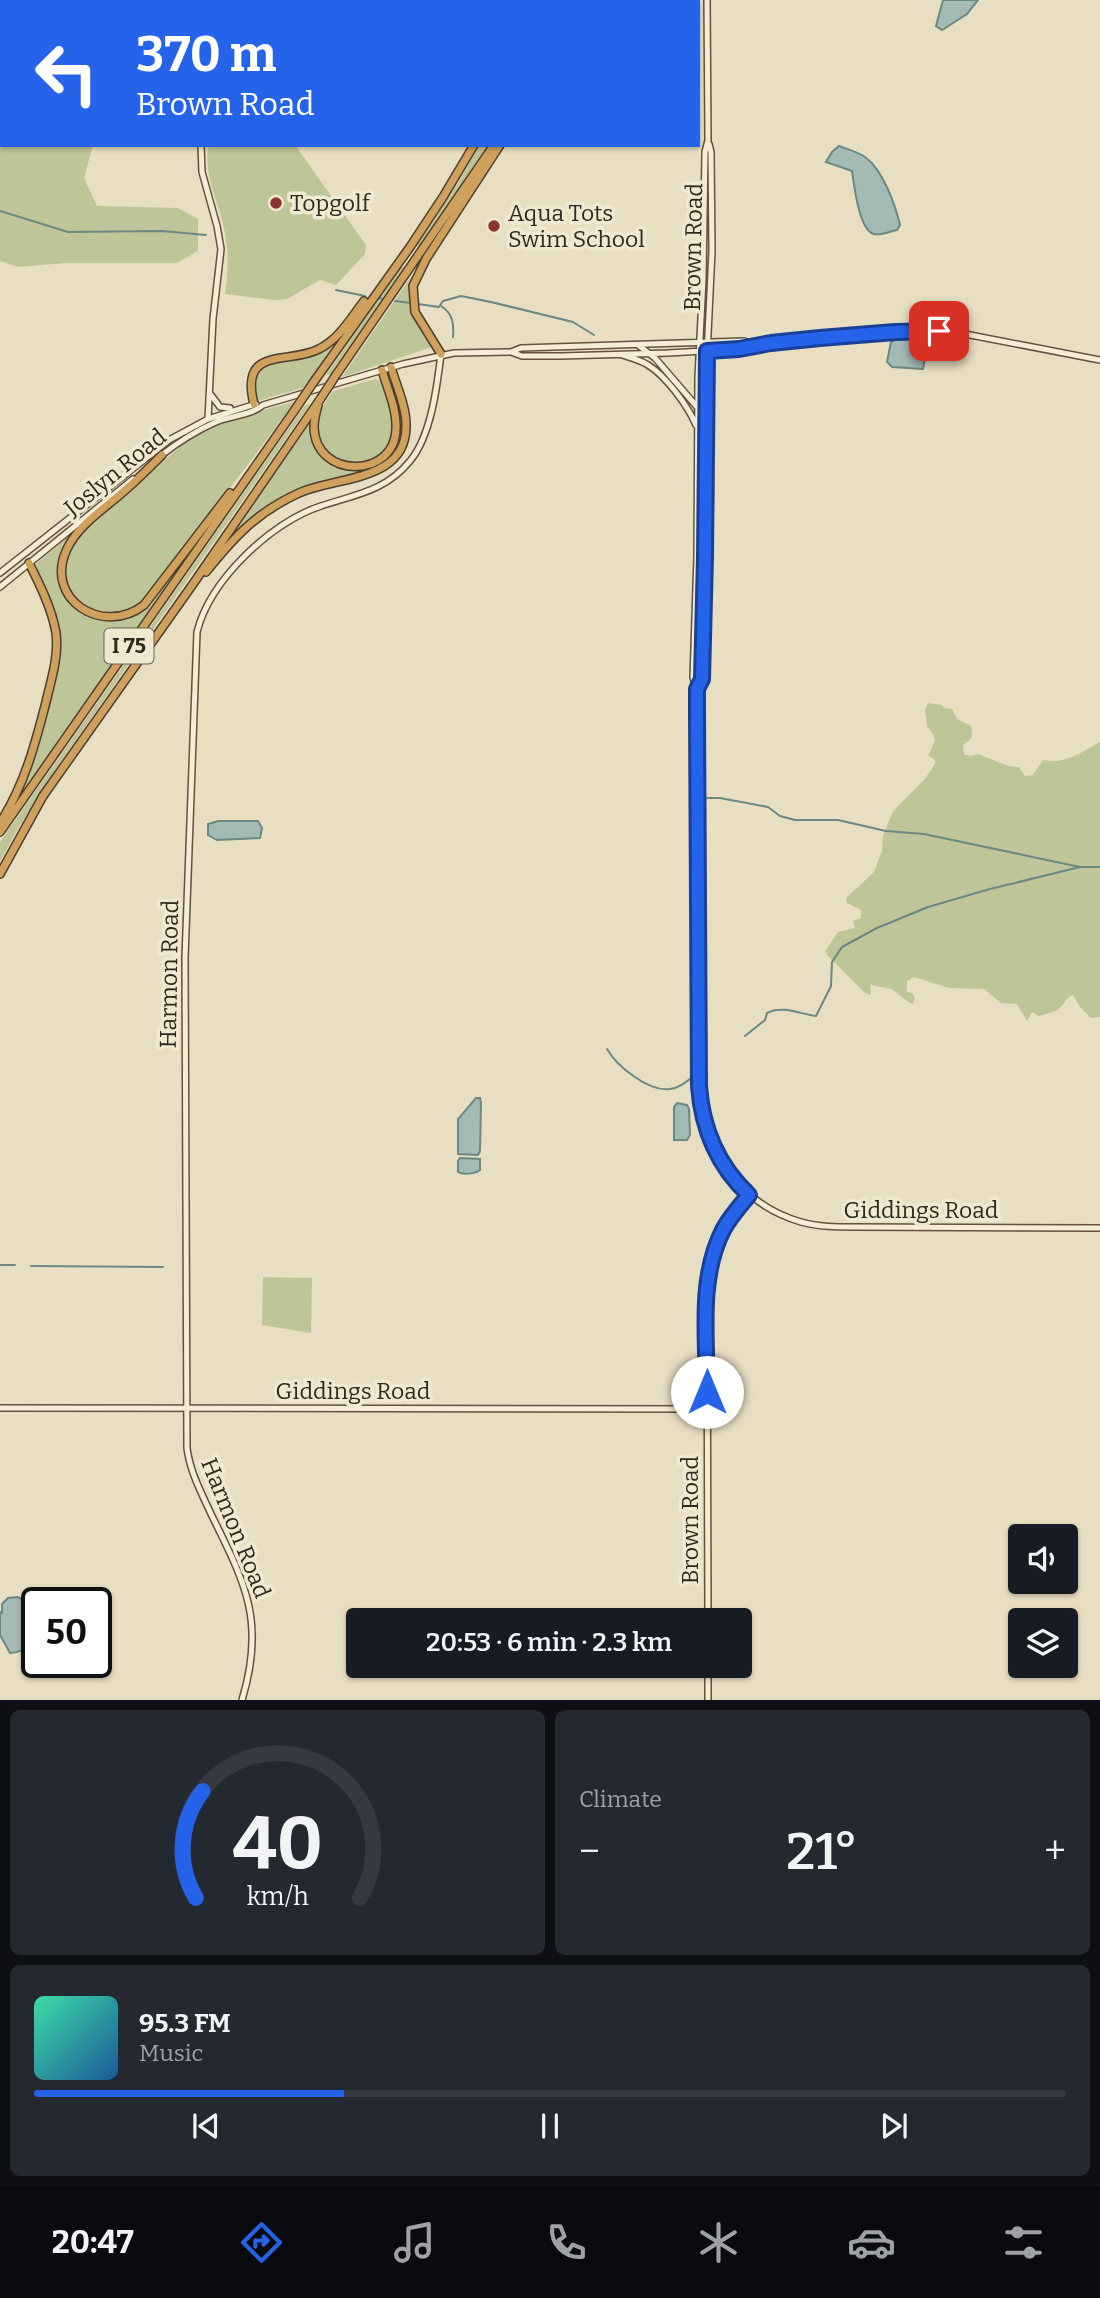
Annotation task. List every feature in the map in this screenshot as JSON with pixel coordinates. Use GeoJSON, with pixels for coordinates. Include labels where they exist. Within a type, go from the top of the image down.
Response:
{"type":"FeatureCollection","features":[{"type":"Feature","properties":{"kind":"highway","name":"I 75"},"geometry":{"type":"LineString","coordinates":[[0,832],[257,460],[410,247],[473,147]]}},
{"type":"Feature","properties":{"kind":"highway","name":"I 75"},"geometry":{"type":"LineString","coordinates":[[0,874],[43,796],[407,274],[423,257],[493,147]]}},
{"type":"Feature","properties":{"kind":"highway"},"geometry":{"type":"LineString","coordinates":[[441,354],[415,312],[412,293],[423,257],[499,147]]}},
{"type":"Feature","properties":{"kind":"highway"},"geometry":{"type":"LineString","coordinates":[[250,405],[251,383],[260,365],[272,358],[309,353],[322,348],[380,286]]}},
{"type":"Feature","properties":{"kind":"highway"},"geometry":{"type":"LineString","coordinates":[[193,584],[246,526],[265,511],[302,492],[366,474],[391,463],[403,444],[406,424],[391,367]]}},
{"type":"Feature","properties":{"kind":"highway"},"geometry":{"type":"LineString","coordinates":[[319,400],[315,433],[320,449],[339,464],[352,467],[376,462],[395,439],[396,428],[382,370]]}},
{"type":"Feature","properties":{"kind":"highway"},"geometry":{"type":"LineString","coordinates":[[162,455],[84,526],[67,549],[62,569],[65,587],[75,603],[88,613],[104,618],[121,617],[144,605],[257,460]]}},
{"type":"Feature","properties":{"kind":"highway"},"geometry":{"type":"LineString","coordinates":[[0,823],[17,795],[31,758],[57,654],[52,619],[40,584],[29,563]]}},
{"type":"Feature","properties":{"kind":"main road","name":"Brown Road"},"geometry":{"type":"LineString","coordinates":[[697,689],[702,679],[707,351],[712,234],[707,0]]}},
{"type":"Feature","properties":{"kind":"main road","name":"Brown Road"},"geometry":{"type":"LineString","coordinates":[[708,141],[705,152],[699,342],[698,525],[693,678],[697,689],[700,1100],[706,1129],[716,1153],[749,1195],[723,1230],[709,1269],[706,1296],[708,1608]]}},
{"type":"Feature","properties":{"kind":"main road"},"geometry":{"type":"LineString","coordinates":[[201,147],[202,172],[220,244],[207,422]]}},
{"type":"Feature","properties":{"kind":"main road"},"geometry":{"type":"LineString","coordinates":[[704,185],[709,206],[709,229],[712,234]]}},
{"type":"Feature","properties":{"kind":"main road"},"geometry":{"type":"LineString","coordinates":[[704,234],[712,234]]}},
{"type":"Feature","properties":{"kind":"main road"},"geometry":{"type":"LineString","coordinates":[[704,234],[709,242],[710,300]]}},
{"type":"Feature","properties":{"kind":"main road","name":"Joslyn Road"},"geometry":{"type":"LineString","coordinates":[[511,352],[522,356],[707,351],[820,338],[930,330],[965,334],[1100,360]]}},
{"type":"Feature","properties":{"kind":"main road","name":"Joslyn Road"},"geometry":{"type":"LineString","coordinates":[[0,573],[169,440],[250,405],[263,404],[441,354],[708,341],[744,341],[758,345]]}},
{"type":"Feature","properties":{"kind":"main road"},"geometry":{"type":"LineString","coordinates":[[635,344],[650,353],[698,408],[706,424]]}},
{"type":"Feature","properties":{"kind":"main road","name":"Harmon Road"},"geometry":{"type":"LineString","coordinates":[[242,1699],[251,1661],[252,1616],[239,1569],[191,1470],[187,1448],[185,958],[197,632],[211,597],[265,536],[302,513],[379,488],[402,471],[419,449],[424,435],[441,354]]}},
{"type":"Feature","properties":{"kind":"main road"},"geometry":{"type":"LineString","coordinates":[[619,354],[642,362],[658,374],[686,407],[698,434]]}},
{"type":"Feature","properties":{"kind":"main road"},"geometry":{"type":"LineString","coordinates":[[210,393],[214,402],[225,409],[250,405]]}},
{"type":"Feature","properties":{"kind":"main road","name":"Joslyn Road"},"geometry":{"type":"LineString","coordinates":[[0,587],[162,455],[207,422],[258,408],[263,404]]}},
{"type":"Feature","properties":{"kind":"main road"},"geometry":{"type":"LineString","coordinates":[[698,525],[702,529],[702,566],[705,579]]}},
{"type":"Feature","properties":{"kind":"main road"},"geometry":{"type":"LineString","coordinates":[[29,550],[29,563]]}},
{"type":"Feature","properties":{"kind":"main road"},"geometry":{"type":"LineString","coordinates":[[694,662],[702,664]]}},
{"type":"Feature","properties":{"kind":"main road","name":"Giddings Road"},"geometry":{"type":"LineString","coordinates":[[749,1195],[788,1217],[828,1227],[1100,1228]]}},
{"type":"Feature","properties":{"kind":"main road","name":"Giddings Road"},"geometry":{"type":"LineString","coordinates":[[0,1408],[707,1409]]}},
{"type":"Feature","properties":{"kind":"main road"},"geometry":{"type":"LineString","coordinates":[[708,1678],[708,1699]]}},
{"type":"Feature","properties":{"kind":"green space"},"geometry":{"type":"Polygon","coordinates":[[[0,147],[92,147],[84,178],[97,206],[178,208],[198,219],[198,251],[177,263],[66,263],[18,267],[0,261],[0,147]]]}},
{"type":"Feature","properties":{"kind":"green space","name":"Topgolf"},"geometry":{"type":"Polygon","coordinates":[[[209,147],[296,147],[366,245],[365,254],[336,285],[320,280],[287,299],[225,294],[227,248],[207,156],[209,147]]]}},
{"type":"Feature","properties":{"kind":"green space"},"geometry":{"type":"Polygon","coordinates":[[[479,147],[488,147],[419,248],[416,246],[479,147]]]}},
{"type":"Feature","properties":{"kind":"green space"},"geometry":{"type":"Polygon","coordinates":[[[401,266],[404,268],[331,374],[326,375],[401,266]]]}},
{"type":"Feature","properties":{"kind":"green space"},"geometry":{"type":"Polygon","coordinates":[[[413,274],[415,276],[411,300],[432,347],[342,377],[413,274]]]}},
{"type":"Feature","properties":{"kind":"green space"},"geometry":{"type":"Polygon","coordinates":[[[337,339],[306,387],[257,401],[255,378],[265,366],[306,354],[337,339]]]}},
{"type":"Feature","properties":{"kind":"green space"},"geometry":{"type":"Polygon","coordinates":[[[375,379],[383,382],[392,409],[394,425],[390,443],[380,456],[366,462],[350,462],[336,458],[324,448],[318,434],[322,408],[333,391],[375,379]]]}},
{"type":"Feature","properties":{"kind":"green space"},"geometry":{"type":"Polygon","coordinates":[[[391,389],[402,420],[401,439],[393,453],[381,464],[364,472],[308,487],[282,498],[232,535],[312,420],[324,456],[365,468],[394,446],[391,389]]]}},
{"type":"Feature","properties":{"kind":"green space"},"geometry":{"type":"Polygon","coordinates":[[[296,401],[142,604],[122,613],[106,614],[92,610],[77,600],[68,585],[65,567],[72,547],[84,530],[188,440],[230,420],[296,401]]]}},
{"type":"Feature","properties":{"kind":"green space"},"geometry":{"type":"Polygon","coordinates":[[[310,404],[53,773],[0,862],[0,842],[305,405],[310,404]]]}},
{"type":"Feature","properties":{"kind":"green space"},"geometry":{"type":"Polygon","coordinates":[[[75,531],[69,541],[63,585],[90,616],[103,620],[124,619],[143,610],[178,569],[22,793],[56,674],[60,650],[59,635],[36,564],[75,531]]]}},
{"type":"Feature","properties":{"kind":"green space"},"geometry":{"type":"Polygon","coordinates":[[[928,703],[952,709],[957,719],[971,726],[972,736],[963,745],[964,754],[978,754],[1008,766],[1019,767],[1025,776],[1033,775],[1043,760],[1066,759],[1100,742],[1100,1017],[1091,1018],[1073,995],[1053,1012],[1039,1016],[1032,1012],[1027,1021],[1017,1004],[1001,1003],[984,989],[949,988],[914,977],[907,981],[907,992],[912,993],[915,998],[913,1004],[893,990],[870,984],[870,995],[827,955],[826,950],[838,932],[855,928],[853,921],[861,918],[861,910],[847,903],[846,898],[874,872],[882,851],[883,836],[893,811],[925,779],[936,762],[928,756],[935,741],[927,726],[925,709],[928,703]]]}},
{"type":"Feature","properties":{"kind":"green space"},"geometry":{"type":"Polygon","coordinates":[[[263,1277],[312,1278],[311,1333],[262,1325],[263,1277]]]}},
{"type":"Feature","properties":{"kind":"water"},"geometry":{"type":"Polygon","coordinates":[[[943,0],[978,0],[967,14],[942,30],[936,26],[943,0]]]}},
{"type":"Feature","properties":{"kind":"water"},"geometry":{"type":"Polygon","coordinates":[[[839,146],[862,155],[877,170],[895,207],[900,225],[897,230],[882,234],[869,231],[858,206],[852,171],[826,162],[839,146]]]}},
{"type":"Feature","properties":{"kind":"water"},"geometry":{"type":"Polygon","coordinates":[[[902,336],[914,337],[920,344],[924,356],[923,369],[892,367],[887,362],[891,342],[902,336]]]}},
{"type":"Feature","properties":{"kind":"water"},"geometry":{"type":"Polygon","coordinates":[[[218,821],[258,821],[262,828],[260,838],[217,840],[208,835],[208,824],[218,821]]]}},
{"type":"Feature","properties":{"kind":"water"},"geometry":{"type":"Polygon","coordinates":[[[476,1098],[480,1098],[481,1103],[480,1151],[478,1155],[458,1154],[458,1119],[476,1098]]]}},
{"type":"Feature","properties":{"kind":"water"},"geometry":{"type":"Polygon","coordinates":[[[677,1103],[687,1105],[689,1109],[690,1135],[687,1140],[674,1140],[674,1107],[677,1103]]]}},
{"type":"Feature","properties":{"kind":"water"},"geometry":{"type":"Polygon","coordinates":[[[460,1158],[480,1159],[480,1170],[469,1174],[458,1172],[460,1158]]]}},
{"type":"Feature","properties":{"kind":"water"},"geometry":{"type":"Polygon","coordinates":[[[8,1598],[21,1599],[21,1650],[10,1653],[0,1635],[0,1612],[2,1613],[2,1604],[8,1598]]]}},
{"type":"Feature","properties":{"kind":"waterway"},"geometry":{"type":"LineString","coordinates":[[0,211],[68,232],[162,231],[206,235]]}},
{"type":"Feature","properties":{"kind":"waterway"},"geometry":{"type":"LineString","coordinates":[[336,290],[365,296]]}},
{"type":"Feature","properties":{"kind":"waterway"},"geometry":{"type":"LineString","coordinates":[[418,304],[439,307],[443,301],[461,296],[573,322],[594,335]]}},
{"type":"Feature","properties":{"kind":"waterway"},"geometry":{"type":"LineString","coordinates":[[379,298],[383,299]]}},
{"type":"Feature","properties":{"kind":"waterway"},"geometry":{"type":"LineString","coordinates":[[395,301],[411,303]]}},
{"type":"Feature","properties":{"kind":"waterway"},"geometry":{"type":"LineString","coordinates":[[441,306],[452,319],[453,337]]}},
{"type":"Feature","properties":{"kind":"waterway"},"geometry":{"type":"LineString","coordinates":[[703,798],[720,798],[768,807],[780,816],[795,820],[838,820],[886,831],[924,834],[1080,867],[1100,867]]}},
{"type":"Feature","properties":{"kind":"waterway"},"geometry":{"type":"LineString","coordinates":[[745,1036],[765,1020],[767,1013],[773,1011],[785,1010],[816,1016],[831,986],[832,962],[842,947],[877,928],[928,907],[1080,867]]}},
{"type":"Feature","properties":{"kind":"waterway"},"geometry":{"type":"LineString","coordinates":[[607,1049],[634,1077],[661,1089],[673,1088],[694,1076]]}},
{"type":"Feature","properties":{"kind":"waterway"},"geometry":{"type":"LineString","coordinates":[[0,1265],[15,1265]]}},
{"type":"Feature","properties":{"kind":"waterway"},"geometry":{"type":"LineString","coordinates":[[31,1266],[163,1267]]}},
{"type":"Feature","properties":{"kind":"place","name":"Topgolf"},"geometry":{"type":"Point","coordinates":[276,203]}},
{"type":"Feature","properties":{"kind":"place","name":"Aqua Tots Swim School"},"geometry":{"type":"Point","coordinates":[494,226]}},
{"type":"Feature","properties":{"kind":"route"},"geometry":{"type":"LineString","coordinates":[[707,1392],[706,1296],[709,1269],[723,1230],[749,1195],[728,1172],[713,1148],[703,1118],[699,1086],[697,689],[702,679],[705,579],[707,351],[820,338],[939,331]]}}]}
